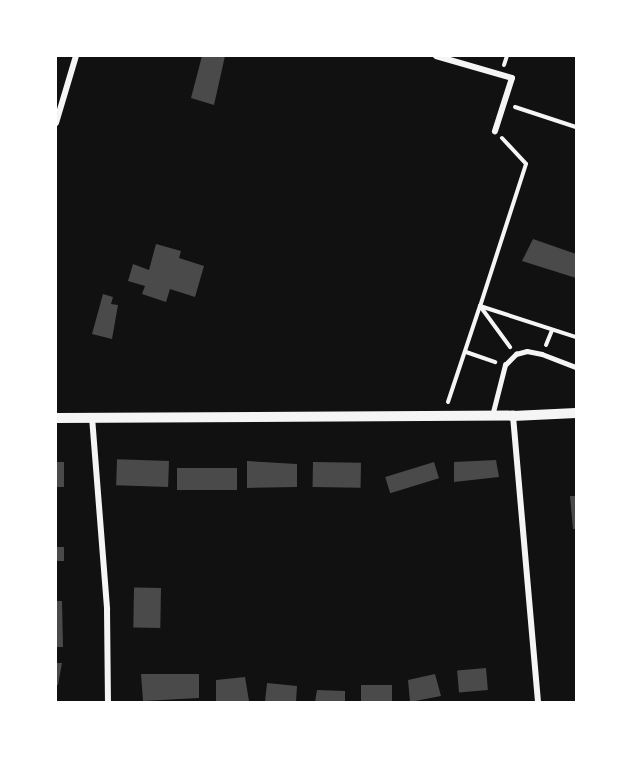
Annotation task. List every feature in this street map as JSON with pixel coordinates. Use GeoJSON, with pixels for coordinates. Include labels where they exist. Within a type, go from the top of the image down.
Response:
{"type":"FeatureCollection","features":[{"type":"Feature","properties":{"kind":"street"},"geometry":{"type":"LineString","coordinates":[[56,123],[76,56]]}},
{"type":"Feature","properties":{"kind":"street"},"geometry":{"type":"LineString","coordinates":[[436,56],[512,78],[495,131]]}},
{"type":"Feature","properties":{"kind":"street"},"geometry":{"type":"LineString","coordinates":[[56,418],[443,414],[513,416],[576,413]]}},
{"type":"Feature","properties":{"kind":"street"},"geometry":{"type":"LineString","coordinates":[[513,416],[538,702]]}},
{"type":"Feature","properties":{"kind":"street"},"geometry":{"type":"LineString","coordinates":[[92,417],[106,609],[108,702]]}},
{"type":"Feature","properties":{"kind":"lane"},"geometry":{"type":"LineString","coordinates":[[492,416],[504,365],[516,354],[527,351],[542,354],[576,367]]}},
{"type":"Feature","properties":{"kind":"path"},"geometry":{"type":"LineString","coordinates":[[504,103],[576,127]]}},
{"type":"Feature","properties":{"kind":"path"},"geometry":{"type":"LineString","coordinates":[[443,414],[466,352],[526,164],[495,131]]}},
{"type":"Feature","properties":{"kind":"path"},"geometry":{"type":"LineString","coordinates":[[480,306],[576,338]]}},
{"type":"Feature","properties":{"kind":"path"},"geometry":{"type":"LineString","coordinates":[[480,306],[516,354]]}},
{"type":"Feature","properties":{"kind":"path"},"geometry":{"type":"LineString","coordinates":[[466,352],[504,365]]}},
{"type":"Feature","properties":{"kind":"building"},"geometry":{"type":"Polygon","coordinates":[[[202,56],[225,56],[214,105],[191,98],[202,56]]]}},
{"type":"Feature","properties":{"kind":"building"},"geometry":{"type":"Polygon","coordinates":[[[533,239],[576,254],[576,278],[522,261],[533,239]]]}},
{"type":"Feature","properties":{"kind":"building"},"geometry":{"type":"Polygon","coordinates":[[[156,244],[181,251],[179,258],[204,266],[195,297],[170,289],[166,302],[142,294],[145,286],[128,281],[133,264],[149,270],[156,244]]]}},
{"type":"Feature","properties":{"kind":"building"},"geometry":{"type":"Polygon","coordinates":[[[103,294],[113,297],[111,304],[118,305],[112,339],[92,334],[103,294]]]}},
{"type":"Feature","properties":{"kind":"building"},"geometry":{"type":"Polygon","coordinates":[[[117,459],[169,461],[168,487],[116,485],[117,459]]]}},
{"type":"Feature","properties":{"kind":"building"},"geometry":{"type":"Polygon","coordinates":[[[496,460],[499,477],[454,482],[454,462],[496,460]]]}},
{"type":"Feature","properties":{"kind":"building"},"geometry":{"type":"Polygon","coordinates":[[[247,461],[297,464],[297,487],[247,488],[247,461]]]}},
{"type":"Feature","properties":{"kind":"building"},"geometry":{"type":"Polygon","coordinates":[[[56,462],[64,462],[64,487],[56,487],[56,462]]]}},
{"type":"Feature","properties":{"kind":"building"},"geometry":{"type":"Polygon","coordinates":[[[313,462],[361,463],[361,488],[313,487],[313,462]]]}},
{"type":"Feature","properties":{"kind":"building"},"geometry":{"type":"Polygon","coordinates":[[[434,462],[439,478],[390,493],[385,477],[434,462]]]}},
{"type":"Feature","properties":{"kind":"building"},"geometry":{"type":"Polygon","coordinates":[[[177,468],[237,468],[237,490],[177,490],[177,468]]]}},
{"type":"Feature","properties":{"kind":"building"},"geometry":{"type":"Polygon","coordinates":[[[570,496],[576,496],[576,529],[573,529],[570,496]]]}},
{"type":"Feature","properties":{"kind":"building"},"geometry":{"type":"Polygon","coordinates":[[[56,547],[64,547],[64,561],[56,561],[56,547]]]}},
{"type":"Feature","properties":{"kind":"building"},"geometry":{"type":"Polygon","coordinates":[[[134,588],[161,588],[160,628],[133,628],[134,588]]]}},
{"type":"Feature","properties":{"kind":"building"},"geometry":{"type":"Polygon","coordinates":[[[56,601],[62,601],[63,647],[56,647],[56,601]]]}},
{"type":"Feature","properties":{"kind":"building"},"geometry":{"type":"Polygon","coordinates":[[[56,663],[62,663],[58,685],[56,685],[56,663]]]}},
{"type":"Feature","properties":{"kind":"building"},"geometry":{"type":"Polygon","coordinates":[[[486,668],[488,690],[459,692],[457,671],[486,668]]]}},
{"type":"Feature","properties":{"kind":"building"},"geometry":{"type":"Polygon","coordinates":[[[141,674],[199,674],[199,698],[143,701],[141,674]]]}},
{"type":"Feature","properties":{"kind":"building"},"geometry":{"type":"Polygon","coordinates":[[[435,674],[441,696],[410,702],[408,680],[435,674]]]}},
{"type":"Feature","properties":{"kind":"building"},"geometry":{"type":"Polygon","coordinates":[[[245,677],[249,701],[216,702],[216,680],[245,677]]]}},
{"type":"Feature","properties":{"kind":"building"},"geometry":{"type":"Polygon","coordinates":[[[267,683],[297,686],[296,702],[265,702],[267,683]]]}},
{"type":"Feature","properties":{"kind":"building"},"geometry":{"type":"Polygon","coordinates":[[[361,685],[392,685],[392,702],[361,702],[361,685]]]}},
{"type":"Feature","properties":{"kind":"building"},"geometry":{"type":"Polygon","coordinates":[[[317,690],[345,691],[345,702],[315,702],[317,690]]]}}]}
